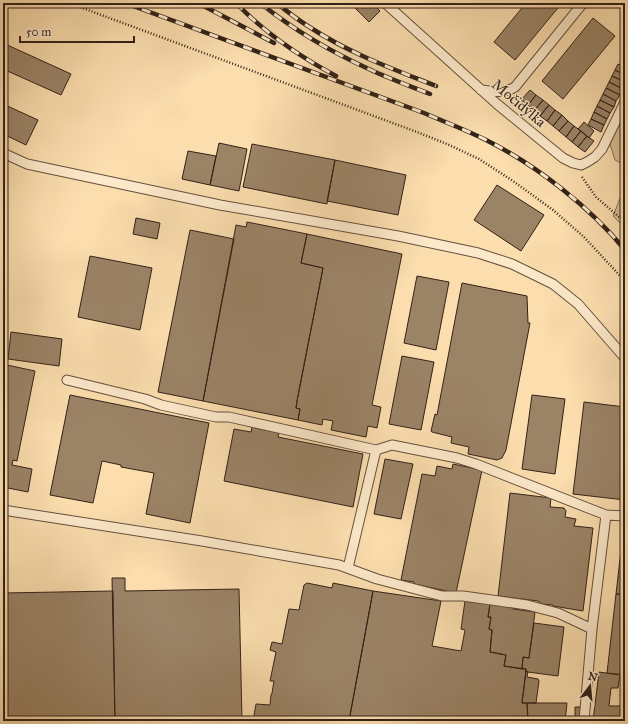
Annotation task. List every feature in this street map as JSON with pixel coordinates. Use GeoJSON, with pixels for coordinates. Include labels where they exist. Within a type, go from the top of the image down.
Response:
{"type":"FeatureCollection","features":[{"type":"Feature","properties":{"kind":"lane","name":"Močidýlka"},"geometry":{"type":"LineString","coordinates":[[385,3],[497,104],[563,158],[573,163]]}},
{"type":"Feature","properties":{"kind":"lane"},"geometry":{"type":"LineString","coordinates":[[481,90],[502,92],[515,87],[583,3]]}},
{"type":"Feature","properties":{"kind":"lane"},"geometry":{"type":"LineString","coordinates":[[573,163],[581,164],[587,162],[595,157],[602,149],[625,102]]}},
{"type":"Feature","properties":{"kind":"lane"},"geometry":{"type":"LineString","coordinates":[[3,153],[35,166],[220,205],[398,236],[478,253],[512,264],[553,284],[578,304],[625,358]]}},
{"type":"Feature","properties":{"kind":"lane"},"geometry":{"type":"LineString","coordinates":[[67,380],[145,399],[161,405],[216,417],[229,417],[376,450],[392,445],[457,458],[484,467],[606,515],[625,516]]}},
{"type":"Feature","properties":{"kind":"lane"},"geometry":{"type":"LineString","coordinates":[[348,568],[376,450]]}},
{"type":"Feature","properties":{"kind":"lane"},"geometry":{"type":"LineString","coordinates":[[3,510],[210,542],[339,565],[376,579],[442,596],[463,596],[519,604],[558,613],[592,629]]}},
{"type":"Feature","properties":{"kind":"lane"},"geometry":{"type":"LineString","coordinates":[[584,721],[592,629],[606,515]]}},
{"type":"Feature","properties":{"kind":"path"},"geometry":{"type":"LineString","coordinates":[[69,3],[417,132],[447,144],[479,160],[513,181],[553,210],[583,236],[625,281]]}},
{"type":"Feature","properties":{"kind":"path"},"geometry":{"type":"LineString","coordinates":[[573,163],[596,197],[625,222]]}},
{"type":"Feature","properties":{"kind":"shaded area"},"geometry":{"type":"Polygon","coordinates":[[[625,111],[625,165],[615,160],[609,141],[625,111]]]}},
{"type":"Feature","properties":{"kind":"shaded area"},"geometry":{"type":"Polygon","coordinates":[[[625,186],[625,228],[613,216],[625,186]]]}},
{"type":"Feature","properties":{"kind":"building"},"geometry":{"type":"Polygon","coordinates":[[[350,3],[372,3],[380,11],[369,22],[350,3]]]}},
{"type":"Feature","properties":{"kind":"building"},"geometry":{"type":"Polygon","coordinates":[[[526,3],[562,3],[515,60],[494,42],[526,3]]]}},
{"type":"Feature","properties":{"kind":"building"},"geometry":{"type":"Polygon","coordinates":[[[593,18],[615,36],[563,99],[542,81],[593,18]]]}},
{"type":"Feature","properties":{"kind":"building"},"geometry":{"type":"Polygon","coordinates":[[[3,43],[71,74],[61,95],[3,69],[3,43]]]}},
{"type":"Feature","properties":{"kind":"building"},"geometry":{"type":"Polygon","coordinates":[[[618,64],[625,67],[625,75],[615,70],[618,64]]]}},
{"type":"Feature","properties":{"kind":"building"},"geometry":{"type":"Polygon","coordinates":[[[615,70],[625,75],[625,82],[612,76],[615,70]]]}},
{"type":"Feature","properties":{"kind":"building"},"geometry":{"type":"Polygon","coordinates":[[[612,76],[625,82],[623,89],[609,82],[612,76]]]}},
{"type":"Feature","properties":{"kind":"building"},"geometry":{"type":"Polygon","coordinates":[[[609,82],[623,89],[620,95],[606,88],[609,82]]]}},
{"type":"Feature","properties":{"kind":"building"},"geometry":{"type":"Polygon","coordinates":[[[606,88],[620,95],[616,101],[603,94],[606,88]]]}},
{"type":"Feature","properties":{"kind":"building"},"geometry":{"type":"Polygon","coordinates":[[[530,90],[536,95],[528,105],[521,100],[530,90]]]}},
{"type":"Feature","properties":{"kind":"building"},"geometry":{"type":"Polygon","coordinates":[[[603,94],[616,101],[614,107],[600,100],[603,94]]]}},
{"type":"Feature","properties":{"kind":"building"},"geometry":{"type":"Polygon","coordinates":[[[536,95],[543,100],[534,111],[528,105],[536,95]]]}},
{"type":"Feature","properties":{"kind":"building"},"geometry":{"type":"Polygon","coordinates":[[[543,100],[549,105],[540,116],[534,111],[543,100]]]}},
{"type":"Feature","properties":{"kind":"building"},"geometry":{"type":"Polygon","coordinates":[[[600,100],[614,107],[610,113],[597,106],[600,100]]]}},
{"type":"Feature","properties":{"kind":"building"},"geometry":{"type":"Polygon","coordinates":[[[3,104],[38,120],[26,145],[3,134],[3,104]]]}},
{"type":"Feature","properties":{"kind":"building"},"geometry":{"type":"Polygon","coordinates":[[[549,105],[555,110],[547,121],[540,116],[549,105]]]}},
{"type":"Feature","properties":{"kind":"building"},"geometry":{"type":"Polygon","coordinates":[[[597,106],[610,113],[607,119],[594,112],[597,106]]]}},
{"type":"Feature","properties":{"kind":"building"},"geometry":{"type":"Polygon","coordinates":[[[555,110],[562,115],[553,126],[547,121],[555,110]]]}},
{"type":"Feature","properties":{"kind":"building"},"geometry":{"type":"Polygon","coordinates":[[[594,112],[607,119],[604,125],[591,119],[594,112]]]}},
{"type":"Feature","properties":{"kind":"building"},"geometry":{"type":"Polygon","coordinates":[[[562,115],[568,121],[559,131],[553,126],[562,115]]]}},
{"type":"Feature","properties":{"kind":"building"},"geometry":{"type":"Polygon","coordinates":[[[591,119],[604,125],[601,132],[588,125],[591,119]]]}},
{"type":"Feature","properties":{"kind":"building"},"geometry":{"type":"Polygon","coordinates":[[[568,121],[574,126],[566,137],[559,131],[568,121]]]}},
{"type":"Feature","properties":{"kind":"building"},"geometry":{"type":"Polygon","coordinates":[[[584,122],[594,131],[589,138],[578,129],[584,122]]]}},
{"type":"Feature","properties":{"kind":"building"},"geometry":{"type":"Polygon","coordinates":[[[574,126],[581,131],[572,142],[566,137],[574,126]]]}},
{"type":"Feature","properties":{"kind":"building"},"geometry":{"type":"Polygon","coordinates":[[[581,131],[587,136],[578,147],[572,142],[581,131]]]}},
{"type":"Feature","properties":{"kind":"building"},"geometry":{"type":"Polygon","coordinates":[[[587,136],[594,141],[585,152],[578,147],[587,136]]]}},
{"type":"Feature","properties":{"kind":"building"},"geometry":{"type":"Polygon","coordinates":[[[219,143],[247,149],[239,191],[210,185],[219,143]]]}},
{"type":"Feature","properties":{"kind":"building"},"geometry":{"type":"Polygon","coordinates":[[[252,144],[335,160],[327,204],[243,187],[252,144]]]}},
{"type":"Feature","properties":{"kind":"building"},"geometry":{"type":"Polygon","coordinates":[[[188,151],[216,156],[210,185],[182,179],[188,151]]]}},
{"type":"Feature","properties":{"kind":"building"},"geometry":{"type":"Polygon","coordinates":[[[335,160],[406,175],[398,215],[327,201],[335,160]]]}},
{"type":"Feature","properties":{"kind":"building"},"geometry":{"type":"Polygon","coordinates":[[[497,185],[544,215],[521,251],[474,220],[497,185]]]}},
{"type":"Feature","properties":{"kind":"building"},"geometry":{"type":"Polygon","coordinates":[[[136,218],[160,223],[157,239],[133,234],[136,218]]]}},
{"type":"Feature","properties":{"kind":"building"},"geometry":{"type":"Polygon","coordinates":[[[247,222],[307,234],[301,263],[323,268],[297,401],[296,408],[300,409],[298,420],[203,401],[236,225],[246,227],[247,222]]]}},
{"type":"Feature","properties":{"kind":"building"},"geometry":{"type":"Polygon","coordinates":[[[190,230],[234,239],[203,401],[158,392],[190,230]]]}},
{"type":"Feature","properties":{"kind":"building"},"geometry":{"type":"Polygon","coordinates":[[[307,234],[402,254],[372,405],[381,407],[377,428],[368,426],[366,437],[331,430],[333,421],[323,419],[322,425],[298,420],[300,409],[296,408],[297,401],[323,268],[301,263],[307,234]]]}},
{"type":"Feature","properties":{"kind":"building"},"geometry":{"type":"Polygon","coordinates":[[[90,256],[152,268],[140,330],[78,317],[90,256]]]}},
{"type":"Feature","properties":{"kind":"building"},"geometry":{"type":"Polygon","coordinates":[[[417,276],[449,282],[436,350],[404,343],[417,276]]]}},
{"type":"Feature","properties":{"kind":"building"},"geometry":{"type":"Polygon","coordinates":[[[462,283],[527,296],[528,323],[530,323],[506,450],[502,458],[497,460],[468,454],[469,447],[451,443],[452,437],[431,431],[435,414],[437,415],[462,283]]]}},
{"type":"Feature","properties":{"kind":"building"},"geometry":{"type":"Polygon","coordinates":[[[11,332],[62,339],[59,366],[8,359],[11,332]]]}},
{"type":"Feature","properties":{"kind":"building"},"geometry":{"type":"Polygon","coordinates":[[[402,356],[434,362],[421,430],[389,424],[402,356]]]}},
{"type":"Feature","properties":{"kind":"building"},"geometry":{"type":"Polygon","coordinates":[[[7,365],[35,371],[17,461],[13,460],[12,465],[32,469],[28,492],[3,487],[3,417],[8,391],[3,390],[3,384],[7,365]]]}},
{"type":"Feature","properties":{"kind":"building"},"geometry":{"type":"Polygon","coordinates":[[[70,395],[209,423],[190,523],[146,514],[154,473],[121,467],[121,465],[102,461],[93,503],[50,495],[70,395]]]}},
{"type":"Feature","properties":{"kind":"building"},"geometry":{"type":"Polygon","coordinates":[[[532,395],[565,399],[555,474],[522,469],[532,395]]]}},
{"type":"Feature","properties":{"kind":"building"},"geometry":{"type":"Polygon","coordinates":[[[584,402],[625,407],[625,500],[573,494],[584,402]]]}},
{"type":"Feature","properties":{"kind":"building"},"geometry":{"type":"Polygon","coordinates":[[[252,427],[279,433],[278,437],[363,454],[353,507],[224,481],[234,429],[251,432],[252,427]]]}},
{"type":"Feature","properties":{"kind":"building"},"geometry":{"type":"Polygon","coordinates":[[[385,459],[413,464],[401,519],[374,514],[385,459]]]}},
{"type":"Feature","properties":{"kind":"building"},"geometry":{"type":"Polygon","coordinates":[[[453,464],[482,470],[456,593],[401,580],[422,474],[435,476],[437,466],[452,469],[453,464]]]}},
{"type":"Feature","properties":{"kind":"building"},"geometry":{"type":"Polygon","coordinates":[[[510,493],[551,498],[550,507],[564,508],[566,511],[565,517],[576,519],[574,526],[593,528],[583,611],[542,604],[538,601],[498,596],[510,493]]]}},
{"type":"Feature","properties":{"kind":"building"},"geometry":{"type":"Polygon","coordinates":[[[623,533],[625,533],[625,595],[616,594],[623,533]]]}},
{"type":"Feature","properties":{"kind":"building"},"geometry":{"type":"Polygon","coordinates":[[[112,578],[125,578],[125,591],[239,589],[242,721],[115,721],[112,578]]]}},
{"type":"Feature","properties":{"kind":"building"},"geometry":{"type":"Polygon","coordinates":[[[307,583],[332,588],[333,583],[373,591],[349,721],[253,721],[256,704],[270,705],[274,681],[270,681],[276,652],[270,650],[272,642],[282,644],[289,609],[299,610],[304,585],[307,583]]]}},
{"type":"Feature","properties":{"kind":"building"},"geometry":{"type":"Polygon","coordinates":[[[113,591],[115,721],[3,721],[3,593],[113,591]]]}},
{"type":"Feature","properties":{"kind":"building"},"geometry":{"type":"Polygon","coordinates":[[[373,591],[441,601],[432,646],[461,651],[465,630],[461,629],[465,601],[490,604],[488,617],[491,617],[489,629],[492,630],[490,652],[506,655],[504,666],[526,669],[522,703],[527,703],[528,721],[349,721],[373,591]]]}},
{"type":"Feature","properties":{"kind":"building"},"geometry":{"type":"Polygon","coordinates":[[[616,594],[625,595],[625,675],[607,673],[616,594]]]}},
{"type":"Feature","properties":{"kind":"building"},"geometry":{"type":"Polygon","coordinates":[[[490,604],[535,612],[529,658],[523,657],[522,669],[504,666],[506,655],[490,652],[492,630],[489,629],[491,617],[488,617],[490,604]]]}},
{"type":"Feature","properties":{"kind":"building"},"geometry":{"type":"Polygon","coordinates":[[[534,623],[564,627],[558,676],[528,672],[526,669],[522,669],[523,657],[529,658],[534,623]]]}},
{"type":"Feature","properties":{"kind":"building"},"geometry":{"type":"Polygon","coordinates":[[[526,671],[528,672],[527,677],[538,679],[539,681],[536,703],[522,703],[526,671]]]}},
{"type":"Feature","properties":{"kind":"building"},"geometry":{"type":"Polygon","coordinates":[[[599,672],[620,675],[618,688],[611,688],[609,706],[625,706],[625,721],[593,721],[599,672]]]}},
{"type":"Feature","properties":{"kind":"building"},"geometry":{"type":"Polygon","coordinates":[[[527,703],[567,703],[565,721],[528,721],[527,703]]]}},
{"type":"Feature","properties":{"kind":"building"},"geometry":{"type":"Polygon","coordinates":[[[575,707],[582,707],[581,721],[574,721],[575,707]]]}},
{"type":"Feature","properties":{"kind":"railway"},"geometry":{"type":"LineString","coordinates":[[125,3],[424,113],[486,140],[543,174],[561,188],[596,218],[625,250]]}},
{"type":"Feature","properties":{"kind":"railway"},"geometry":{"type":"LineString","coordinates":[[198,3],[274,43]]}},
{"type":"Feature","properties":{"kind":"railway"},"geometry":{"type":"LineString","coordinates":[[236,3],[247,14],[283,43],[336,76]]}},
{"type":"Feature","properties":{"kind":"railway"},"geometry":{"type":"LineString","coordinates":[[260,3],[313,40],[342,56],[378,73],[430,94]]}},
{"type":"Feature","properties":{"kind":"railway"},"geometry":{"type":"LineString","coordinates":[[276,3],[307,25],[341,45],[372,60],[436,86]]}}]}
